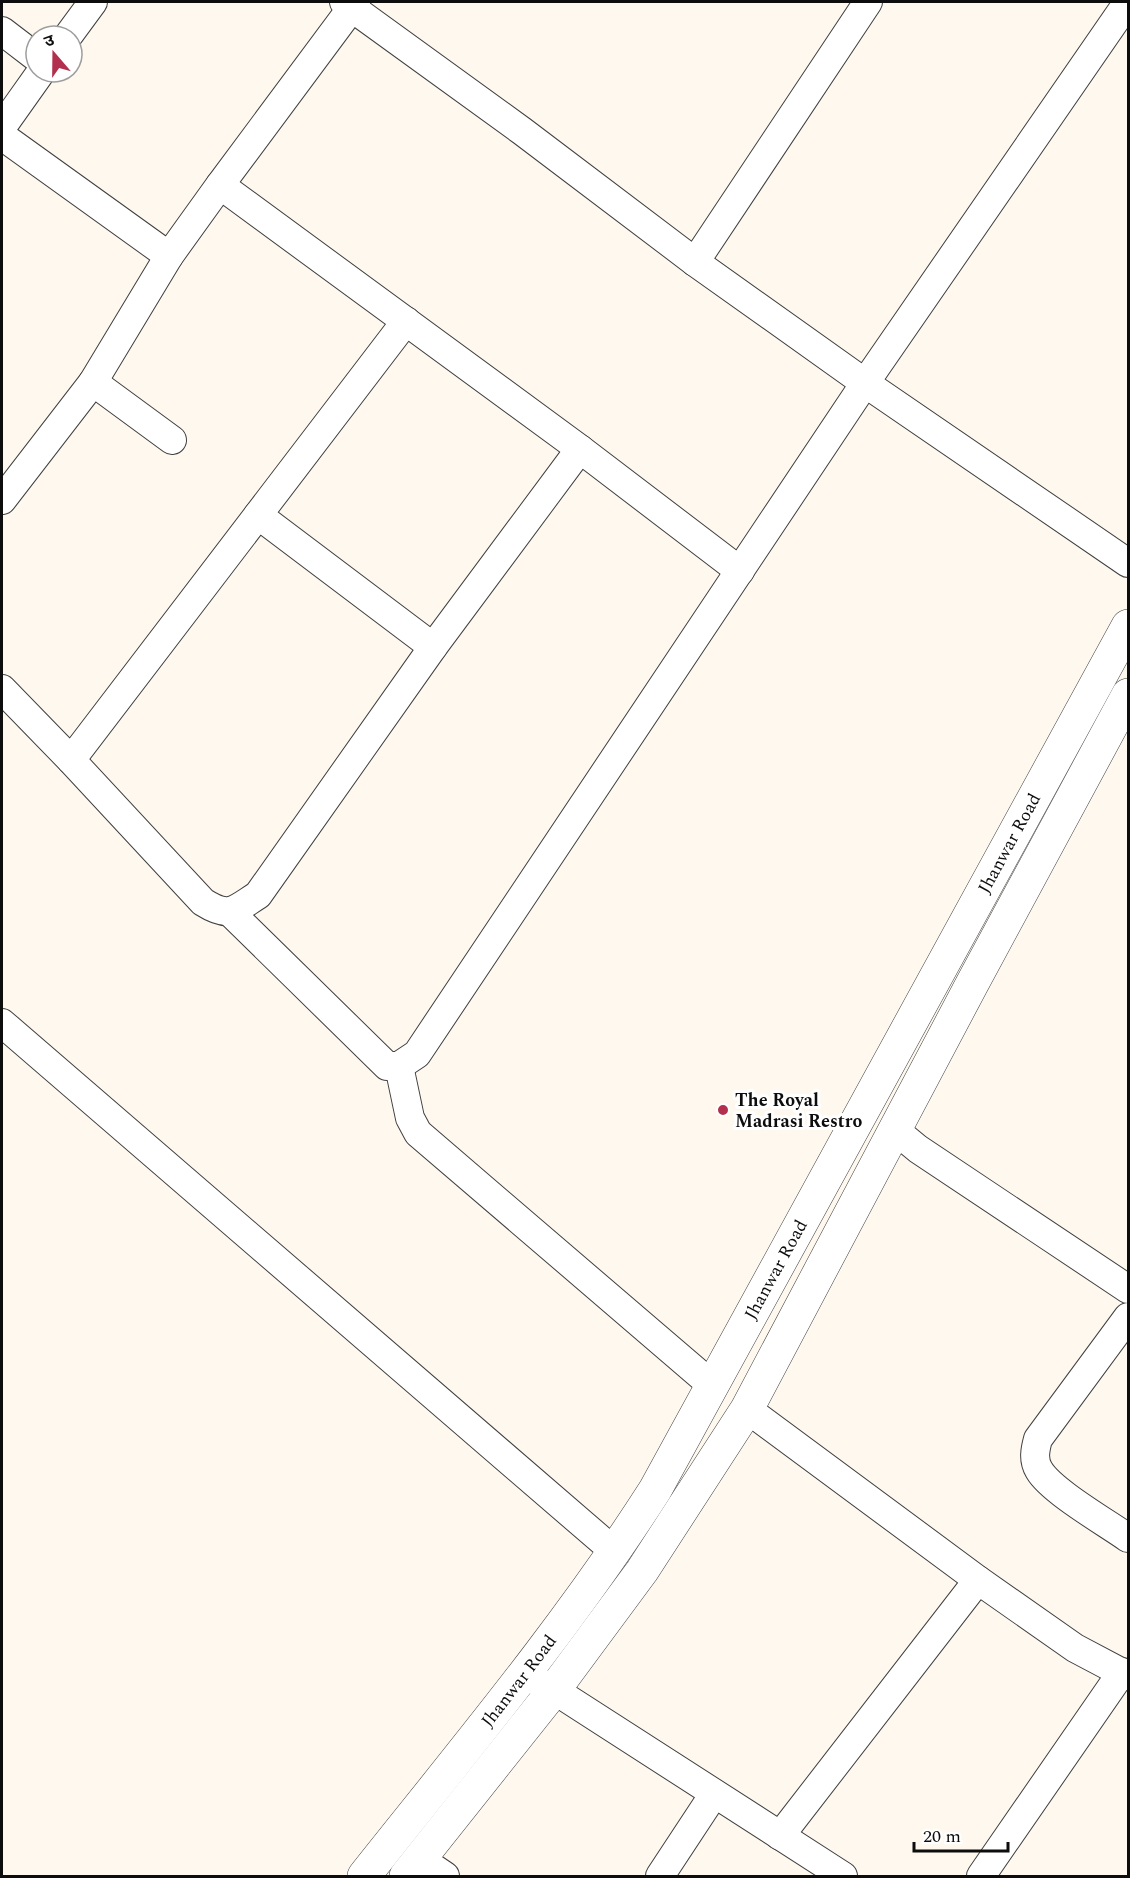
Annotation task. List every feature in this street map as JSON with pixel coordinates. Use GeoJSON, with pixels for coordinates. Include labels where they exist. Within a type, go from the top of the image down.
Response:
{"type":"FeatureCollection","features":[{"type":"Feature","properties":{"kind":"street"},"geometry":{"type":"LineString","coordinates":[[77,24],[93,2]]}},
{"type":"Feature","properties":{"kind":"street"},"geometry":{"type":"LineString","coordinates":[[694,262],[867,2]]}},
{"type":"Feature","properties":{"kind":"street"},"geometry":{"type":"LineString","coordinates":[[2,689],[203,902],[216,910],[230,912],[387,1066],[399,1066],[417,1054],[866,383],[1128,2]]}},
{"type":"Feature","properties":{"kind":"street"},"geometry":{"type":"LineString","coordinates":[[2,500],[93,382],[169,256],[350,3],[694,262],[1128,563]]}},
{"type":"Feature","properties":{"kind":"street"},"geometry":{"type":"LineString","coordinates":[[2,31],[24,48]]}},
{"type":"Feature","properties":{"kind":"street"},"geometry":{"type":"LineString","coordinates":[[2,127],[32,84]]}},
{"type":"Feature","properties":{"kind":"street"},"geometry":{"type":"LineString","coordinates":[[2,136],[169,256]]}},
{"type":"Feature","properties":{"kind":"street"},"geometry":{"type":"LineString","coordinates":[[220,185],[580,449],[740,571]]}},
{"type":"Feature","properties":{"kind":"street"},"geometry":{"type":"LineString","coordinates":[[71,760],[406,321]]}},
{"type":"Feature","properties":{"kind":"street"},"geometry":{"type":"LineString","coordinates":[[93,382],[172,440]]}},
{"type":"Feature","properties":{"kind":"street"},"geometry":{"type":"LineString","coordinates":[[230,912],[258,895],[433,647],[580,449]]}},
{"type":"Feature","properties":{"kind":"street"},"geometry":{"type":"LineString","coordinates":[[258,515],[433,647]]}},
{"type":"Feature","properties":{"kind":"street","name":"Jhanwar Road"},"geometry":{"type":"LineString","coordinates":[[364,1876],[523,1674],[615,1552],[655,1490],[1128,626]]}},
{"type":"Feature","properties":{"kind":"street","name":"Jhanwar Road"},"geometry":{"type":"LineString","coordinates":[[424,1871],[642,1571],[747,1409],[1128,695]]}},
{"type":"Feature","properties":{"kind":"street"},"geometry":{"type":"LineString","coordinates":[[2,1023],[615,1552]]}},
{"type":"Feature","properties":{"kind":"street"},"geometry":{"type":"LineString","coordinates":[[399,1066],[410,1118],[418,1133],[713,1386]]}},
{"type":"Feature","properties":{"kind":"street"},"geometry":{"type":"LineString","coordinates":[[895,1130],[918,1149],[1128,1289]]}},
{"type":"Feature","properties":{"kind":"street"},"geometry":{"type":"LineString","coordinates":[[1128,1317],[1038,1439],[1034,1455],[1039,1470],[1052,1485],[1128,1538]]}},
{"type":"Feature","properties":{"kind":"street"},"geometry":{"type":"LineString","coordinates":[[747,1409],[978,1580],[1075,1648],[1125,1674],[981,1876]]}},
{"type":"Feature","properties":{"kind":"street"},"geometry":{"type":"LineString","coordinates":[[780,1836],[978,1580]]}},
{"type":"Feature","properties":{"kind":"street"},"geometry":{"type":"LineString","coordinates":[[523,1674],[554,1690],[843,1876]]}},
{"type":"Feature","properties":{"kind":"street"},"geometry":{"type":"LineString","coordinates":[[660,1876],[714,1794]]}},
{"type":"Feature","properties":{"kind":"place","name":"The Royal Madrasi Restro"},"geometry":{"type":"Point","coordinates":[723,1110]}}]}
